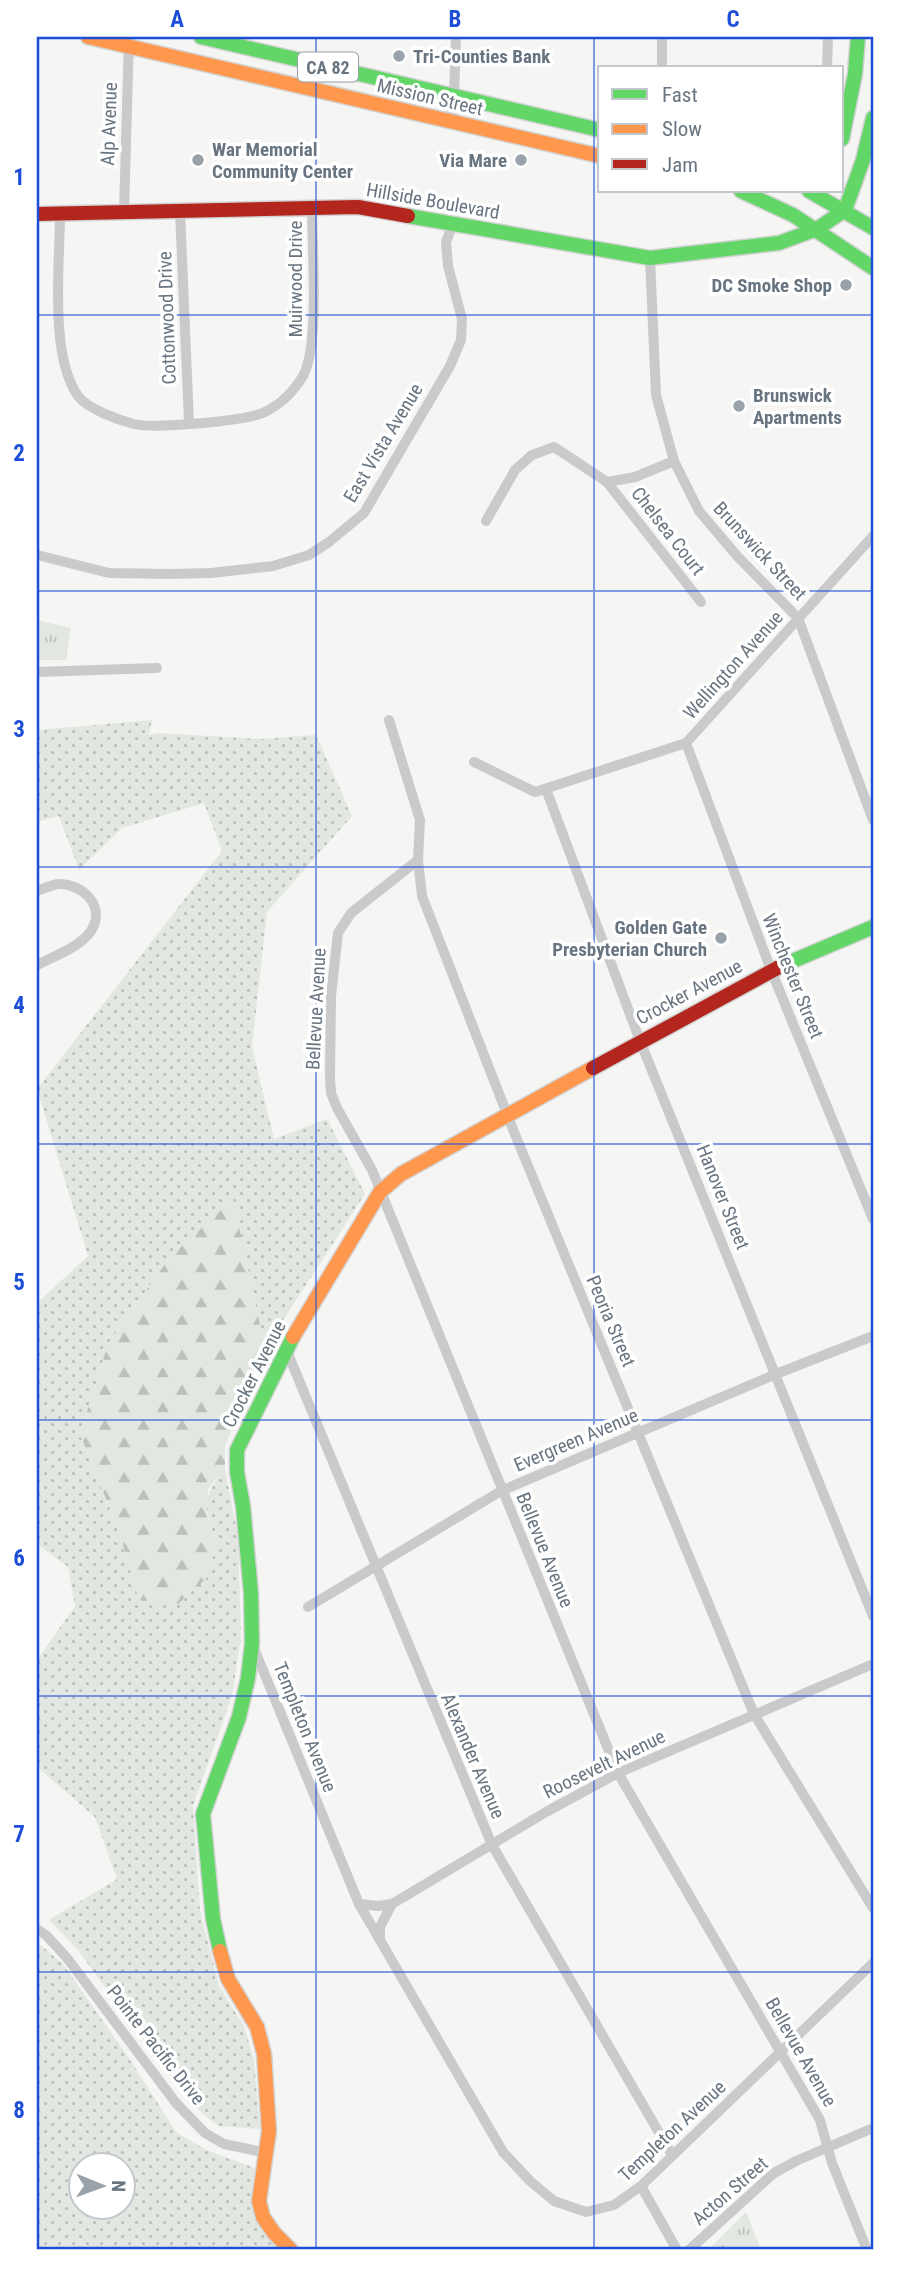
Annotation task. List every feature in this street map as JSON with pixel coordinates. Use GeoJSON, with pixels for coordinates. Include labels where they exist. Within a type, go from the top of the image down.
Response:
{"type":"FeatureCollection","features":[{"type":"Feature","properties":{"kind":"main road","name":"Mission Street"},"geometry":{"type":"LineString","coordinates":[[88,37],[129,42],[598,156]]}},
{"type":"Feature","properties":{"kind":"main road","name":"Mission Street"},"geometry":{"type":"LineString","coordinates":[[201,37],[598,130]]}},
{"type":"Feature","properties":{"kind":"main road"},"geometry":{"type":"LineString","coordinates":[[844,126],[855,74],[858,37]]}},
{"type":"Feature","properties":{"kind":"main road"},"geometry":{"type":"LineString","coordinates":[[845,210],[863,160],[873,118]]}},
{"type":"Feature","properties":{"kind":"main road"},"geometry":{"type":"LineString","coordinates":[[744,192],[764,199],[817,229],[873,268]]}},
{"type":"Feature","properties":{"kind":"main road"},"geometry":{"type":"LineString","coordinates":[[817,229],[826,195],[873,228]]}},
{"type":"Feature","properties":{"kind":"main road","name":"Hillside Boulevard"},"geometry":{"type":"LineString","coordinates":[[37,214],[358,207],[650,258],[779,243],[817,229],[845,210]]}},
{"type":"Feature","properties":{"kind":"main road","name":"Crocker Avenue"},"geometry":{"type":"LineString","coordinates":[[290,2250],[263,2217],[259,2201],[269,2131],[264,2054],[257,2027],[228,1979],[223,1962],[213,1919],[203,1814],[239,1717],[248,1678],[251,1643],[248,1553],[236,1460],[240,1441],[286,1349],[380,1192],[401,1174],[771,970],[873,928]]}},
{"type":"Feature","properties":{"kind":"street"},"geometry":{"type":"LineString","coordinates":[[451,121],[456,37]]}},
{"type":"Feature","properties":{"kind":"street"},"geometry":{"type":"LineString","coordinates":[[662,37],[662,66]]}},
{"type":"Feature","properties":{"kind":"street"},"geometry":{"type":"LineString","coordinates":[[827,66],[828,37]]}},
{"type":"Feature","properties":{"kind":"street","name":"Alp Avenue"},"geometry":{"type":"LineString","coordinates":[[124,212],[129,42]]}},
{"type":"Feature","properties":{"kind":"street","name":"Muirwood Drive"},"geometry":{"type":"LineString","coordinates":[[60,213],[59,322],[63,359],[68,376],[79,398],[104,414],[137,425],[238,421],[265,412],[286,398],[304,375],[313,345],[312,208]]}},
{"type":"Feature","properties":{"kind":"street","name":"Cottonwood Drive"},"geometry":{"type":"LineString","coordinates":[[180,211],[189,423]]}},
{"type":"Feature","properties":{"kind":"street","name":"East Vista Avenue"},"geometry":{"type":"LineString","coordinates":[[37,555],[109,573],[211,573],[274,566],[309,555],[329,542],[364,513],[450,366],[461,341],[462,319],[448,266],[446,242],[453,223]]}},
{"type":"Feature","properties":{"kind":"street","name":"Brunswick Street"},"geometry":{"type":"LineString","coordinates":[[650,258],[656,395],[674,461],[699,511],[738,557],[798,618],[873,820]]}},
{"type":"Feature","properties":{"kind":"street","name":"Chelsea Court"},"geometry":{"type":"LineString","coordinates":[[486,521],[515,470],[532,455],[554,447],[607,482],[701,602]]}},
{"type":"Feature","properties":{"kind":"street","name":"Chelsea Court"},"geometry":{"type":"LineString","coordinates":[[607,482],[635,477],[674,461]]}},
{"type":"Feature","properties":{"kind":"street","name":"Wellington Avenue"},"geometry":{"type":"LineString","coordinates":[[546,789],[686,743],[873,536]]}},
{"type":"Feature","properties":{"kind":"street"},"geometry":{"type":"LineString","coordinates":[[37,672],[157,668]]}},
{"type":"Feature","properties":{"kind":"street","name":"Peoria Street"},"geometry":{"type":"LineString","coordinates":[[389,720],[420,820],[418,860],[422,896],[507,1115],[754,1714],[873,1908]]}},
{"type":"Feature","properties":{"kind":"street","name":"Winchester Street"},"geometry":{"type":"LineString","coordinates":[[686,743],[771,970],[873,1219]]}},
{"type":"Feature","properties":{"kind":"street"},"geometry":{"type":"LineString","coordinates":[[474,762],[535,792],[546,789]]}},
{"type":"Feature","properties":{"kind":"street","name":"Hanover Street"},"geometry":{"type":"LineString","coordinates":[[546,789],[640,1041],[873,1616]]}},
{"type":"Feature","properties":{"kind":"street","name":"Bellevue Avenue"},"geometry":{"type":"LineString","coordinates":[[418,860],[351,913],[338,933],[332,983],[331,1093],[372,1170],[618,1773],[820,2120],[832,2163],[867,2250]]}},
{"type":"Feature","properties":{"kind":"street"},"geometry":{"type":"LineString","coordinates":[[37,891],[58,884],[82,889],[94,903],[94,925],[83,940],[37,965]]}},
{"type":"Feature","properties":{"kind":"street","name":"Evergreen Avenue"},"geometry":{"type":"LineString","coordinates":[[308,1607],[374,1565],[502,1491],[776,1374],[873,1336]]}},
{"type":"Feature","properties":{"kind":"street","name":"Alexander Avenue"},"geometry":{"type":"LineString","coordinates":[[286,1349],[492,1845],[672,2155]]}},
{"type":"Feature","properties":{"kind":"street","name":"Templeton Avenue"},"geometry":{"type":"LineString","coordinates":[[251,1643],[359,1904],[503,2152],[530,2181],[554,2201],[586,2212],[614,2205],[641,2186],[873,1963]]}},
{"type":"Feature","properties":{"kind":"street","name":"Roosevelt Avenue"},"geometry":{"type":"LineString","coordinates":[[392,1904],[618,1773],[873,1664]]}},
{"type":"Feature","properties":{"kind":"street"},"geometry":{"type":"LineString","coordinates":[[359,1904],[392,1904]]}},
{"type":"Feature","properties":{"kind":"street"},"geometry":{"type":"LineString","coordinates":[[380,1939],[380,1927],[392,1904]]}},
{"type":"Feature","properties":{"kind":"street","name":"Pointe Pacific Drive"},"geometry":{"type":"LineString","coordinates":[[37,1929],[67,1958],[176,2103],[199,2127],[224,2144],[267,2153]]}},
{"type":"Feature","properties":{"kind":"street","name":"Acton Street"},"geometry":{"type":"LineString","coordinates":[[689,2250],[774,2173],[873,2128]]}},
{"type":"Feature","properties":{"kind":"street"},"geometry":{"type":"LineString","coordinates":[[641,2186],[677,2250]]}},
{"type":"Feature","properties":{"kind":"green space"},"geometry":{"type":"Polygon","coordinates":[[[37,620],[71,628],[66,660],[37,660],[37,620]]]}},
{"type":"Feature","properties":{"kind":"green space"},"geometry":{"type":"Polygon","coordinates":[[[152,720],[149,735],[159,733],[262,739],[316,735],[352,816],[267,912],[252,1047],[274,1139],[327,1119],[365,1194],[265,1348],[233,1200],[170,1257],[108,1344],[80,1434],[119,1531],[139,1600],[216,1541],[207,1503],[212,1488],[225,1469],[238,1536],[241,1638],[232,1696],[193,1806],[200,1910],[219,1986],[244,2026],[254,2060],[260,2129],[218,2126],[191,2104],[77,1949],[49,1920],[117,1879],[95,1817],[37,1767],[37,1660],[75,1606],[68,1567],[37,1544],[37,1303],[88,1256],[37,1089],[222,851],[204,803],[122,828],[79,870],[59,816],[37,822],[37,730],[152,720]]]}},
{"type":"Feature","properties":{"kind":"green space"},"geometry":{"type":"Polygon","coordinates":[[[233,1199],[265,1348],[225,1446],[225,1469],[208,1489],[207,1515],[216,1541],[209,1576],[178,1604],[139,1600],[119,1531],[80,1434],[108,1344],[170,1257],[233,1199]]]}},
{"type":"Feature","properties":{"kind":"green space"},"geometry":{"type":"Polygon","coordinates":[[[37,1942],[63,1964],[131,2061],[176,2132],[206,2150],[255,2168],[252,2203],[254,2219],[278,2250],[37,2250],[37,1942]]]}},
{"type":"Feature","properties":{"kind":"green space"},"geometry":{"type":"Polygon","coordinates":[[[746,2212],[761,2250],[708,2250],[746,2212]]]}},
{"type":"Feature","properties":{"kind":"traffic: fast"},"geometry":{"type":"LineString","coordinates":[[201,37],[598,130]]}},
{"type":"Feature","properties":{"kind":"traffic: fast"},"geometry":{"type":"LineString","coordinates":[[844,129],[855,74],[858,37]]}},
{"type":"Feature","properties":{"kind":"traffic: fast"},"geometry":{"type":"LineString","coordinates":[[817,229],[845,210],[863,160],[873,118]]}},
{"type":"Feature","properties":{"kind":"traffic: fast"},"geometry":{"type":"LineString","coordinates":[[743,192],[793,215],[873,268]]}},
{"type":"Feature","properties":{"kind":"traffic: fast"},"geometry":{"type":"LineString","coordinates":[[811,192],[873,228]]}},
{"type":"Feature","properties":{"kind":"traffic: fast"},"geometry":{"type":"LineString","coordinates":[[408,216],[650,258],[779,243],[817,229]]}},
{"type":"Feature","properties":{"kind":"traffic: fast"},"geometry":{"type":"LineString","coordinates":[[781,966],[873,927]]}},
{"type":"Feature","properties":{"kind":"traffic: fast"},"geometry":{"type":"LineString","coordinates":[[220,1951],[213,1919],[203,1814],[239,1717],[248,1678],[252,1643],[251,1593],[237,1472],[237,1450],[293,1337]]}},
{"type":"Feature","properties":{"kind":"traffic: slow"},"geometry":{"type":"LineString","coordinates":[[88,37],[598,156]]}},
{"type":"Feature","properties":{"kind":"traffic: slow"},"geometry":{"type":"LineString","coordinates":[[293,1337],[380,1192],[401,1174],[593,1068]]}},
{"type":"Feature","properties":{"kind":"traffic: slow"},"geometry":{"type":"LineString","coordinates":[[220,1951],[228,1979],[257,2027],[264,2054],[269,2131],[259,2201],[263,2217],[291,2250]]}},
{"type":"Feature","properties":{"kind":"traffic: jam"},"geometry":{"type":"LineString","coordinates":[[37,214],[358,207],[408,216]]}},
{"type":"Feature","properties":{"kind":"traffic: jam"},"geometry":{"type":"LineString","coordinates":[[593,1068],[781,966]]}},
{"type":"Feature","properties":{"kind":"place","name":"Tri-Counties Bank"},"geometry":{"type":"Point","coordinates":[399,56]}},
{"type":"Feature","properties":{"kind":"place","name":"War Memorial Community Center"},"geometry":{"type":"Point","coordinates":[198,160]}},
{"type":"Feature","properties":{"kind":"place","name":"Via Mare"},"geometry":{"type":"Point","coordinates":[521,160]}},
{"type":"Feature","properties":{"kind":"place","name":"DC Smoke Shop"},"geometry":{"type":"Point","coordinates":[846,285]}},
{"type":"Feature","properties":{"kind":"place","name":"Brunswick Apartments"},"geometry":{"type":"Point","coordinates":[739,406]}},
{"type":"Feature","properties":{"kind":"place","name":"Golden Gate Presbyterian Church"},"geometry":{"type":"Point","coordinates":[721,938]}}]}
